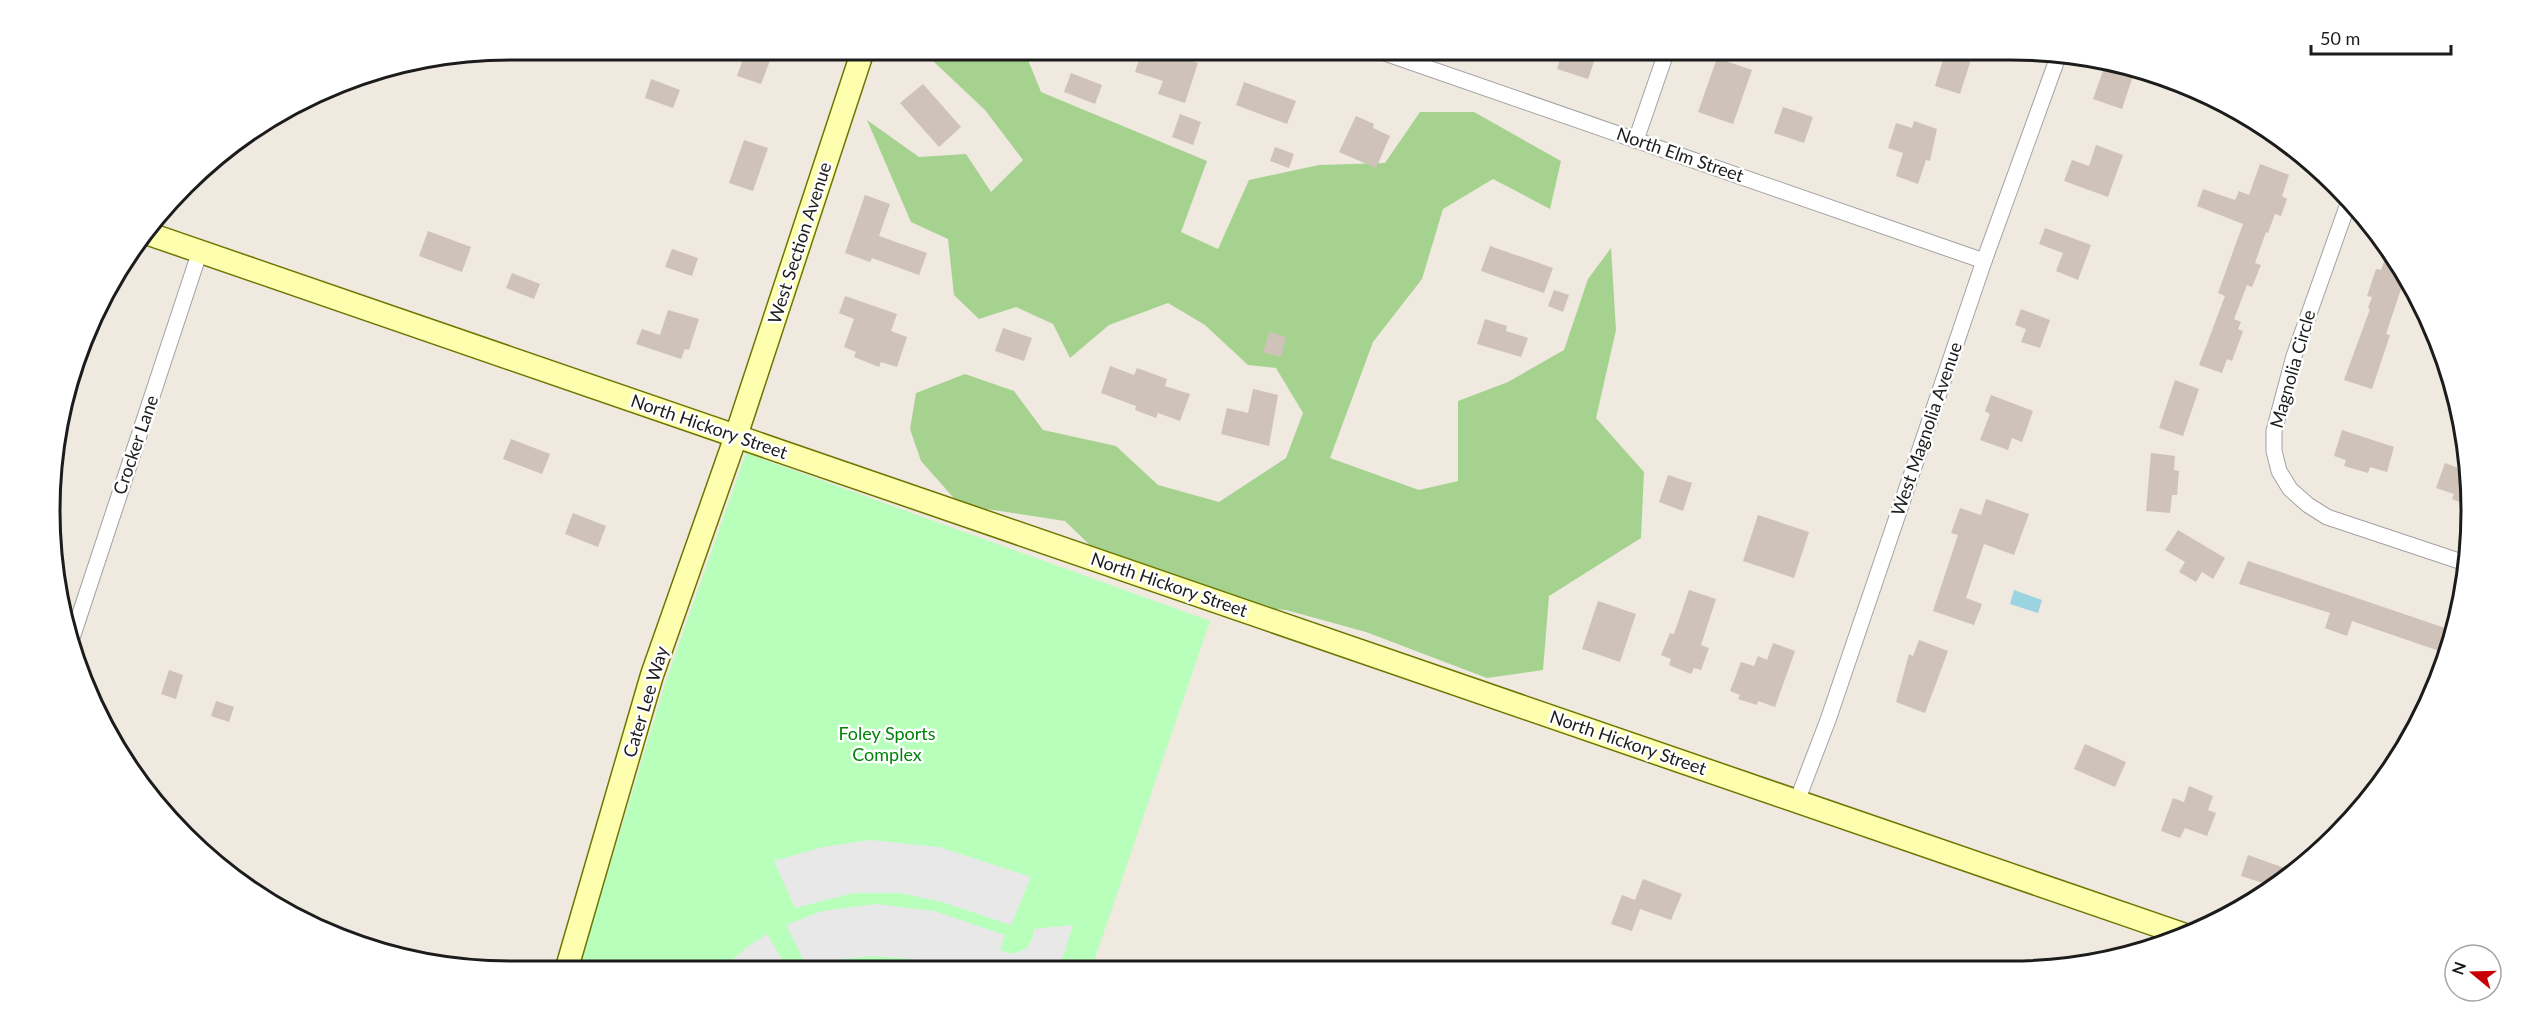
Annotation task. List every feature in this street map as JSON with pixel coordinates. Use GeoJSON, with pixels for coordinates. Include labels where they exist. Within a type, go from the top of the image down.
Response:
{"type":"FeatureCollection","features":[{"type":"Feature","properties":{"kind":"street","name":"West Section Avenue"},"geometry":{"type":"LineString","coordinates":[[736,436],[860,60]]}},
{"type":"Feature","properties":{"kind":"street","name":"North Elm Street"},"geometry":{"type":"LineString","coordinates":[[1405,60],[1984,261]]}},
{"type":"Feature","properties":{"kind":"street"},"geometry":{"type":"LineString","coordinates":[[1636,140],[1664,60]]}},
{"type":"Feature","properties":{"kind":"street","name":"West Magnolia Avenue"},"geometry":{"type":"LineString","coordinates":[[1797,801],[1828,720],[1984,261],[2056,63]]}},
{"type":"Feature","properties":{"kind":"street","name":"Magnolia Circle"},"geometry":{"type":"LineString","coordinates":[[2346,210],[2278,411],[2274,451],[2279,471],[2290,489],[2308,505],[2327,517],[2458,561]]}},
{"type":"Feature","properties":{"kind":"street","name":"North Hickory Street"},"geometry":{"type":"LineString","coordinates":[[153,235],[2173,931]]}},
{"type":"Feature","properties":{"kind":"street","name":"Crocker Lane"},"geometry":{"type":"LineString","coordinates":[[75,628],[200,251]]}},
{"type":"Feature","properties":{"kind":"street","name":"Cater Lee Way"},"geometry":{"type":"LineString","coordinates":[[569,961],[652,675],[736,436]]}},
{"type":"Feature","properties":{"kind":"green space"},"geometry":{"type":"Polygon","coordinates":[[[1028,60],[1041,92],[1207,161],[1181,232],[1218,249],[1249,180],[1319,165],[1385,163],[1420,112],[1474,112],[1561,161],[1550,209],[1493,179],[1443,209],[1422,279],[1373,342],[1330,458],[1419,490],[1458,481],[1458,401],[1508,382],[1564,350],[1588,279],[1611,248],[1616,330],[1596,418],[1644,472],[1641,538],[1549,596],[1543,670],[1487,678],[1366,632],[1286,610],[1187,600],[1097,552],[1065,521],[960,505],[921,461],[910,429],[916,393],[965,374],[1014,391],[1043,430],[1116,446],[1158,485],[1219,502],[1286,458],[1303,413],[1276,368],[1248,365],[1205,325],[1168,303],[1109,325],[1070,358],[1053,324],[1016,307],[979,319],[954,295],[948,239],[911,222],[867,120],[919,157],[966,154],[991,192],[1023,160],[985,110],[933,61],[1028,60]]]}},
{"type":"Feature","properties":{"kind":"green space","name":"Foley Sports Complex"},"geometry":{"type":"Polygon","coordinates":[[[746,453],[1210,621],[1094,961],[581,961],[665,684],[746,453]]]}},
{"type":"Feature","properties":{"kind":"shaded area"},"geometry":{"type":"Polygon","coordinates":[[[870,840],[939,847],[1031,877],[1011,925],[942,902],[900,893],[854,893],[795,908],[774,861],[823,847],[870,840]]]}},
{"type":"Feature","properties":{"kind":"shaded area"},"geometry":{"type":"Polygon","coordinates":[[[876,904],[934,911],[1005,935],[1000,950],[1012,954],[1026,949],[1033,937],[1033,929],[1073,925],[1060,961],[919,961],[872,956],[833,961],[804,961],[786,925],[822,911],[876,904]]]}},
{"type":"Feature","properties":{"kind":"shaded area"},"geometry":{"type":"Polygon","coordinates":[[[767,934],[783,961],[731,961],[767,934]]]}},
{"type":"Feature","properties":{"kind":"water"},"geometry":{"type":"Polygon","coordinates":[[[2014,590],[2042,600],[2038,613],[2010,604],[2014,590]]]}},
{"type":"Feature","properties":{"kind":"building"},"geometry":{"type":"Polygon","coordinates":[[[743,60],[770,60],[761,84],[737,76],[743,60]]]}},
{"type":"Feature","properties":{"kind":"building"},"geometry":{"type":"Polygon","coordinates":[[[1139,60],[1189,60],[1198,63],[1185,103],[1158,94],[1163,81],[1135,72],[1139,60]]]}},
{"type":"Feature","properties":{"kind":"building"},"geometry":{"type":"Polygon","coordinates":[[[1560,60],[1595,60],[1588,79],[1557,69],[1560,60]]]}},
{"type":"Feature","properties":{"kind":"building"},"geometry":{"type":"Polygon","coordinates":[[[1716,60],[1752,70],[1733,124],[1698,112],[1716,60]]]}},
{"type":"Feature","properties":{"kind":"building"},"geometry":{"type":"Polygon","coordinates":[[[1943,60],[1971,60],[1960,94],[1935,86],[1943,60]]]}},
{"type":"Feature","properties":{"kind":"building"},"geometry":{"type":"Polygon","coordinates":[[[2103,70],[2133,77],[2122,109],[2093,99],[2103,70]]]}},
{"type":"Feature","properties":{"kind":"building"},"geometry":{"type":"Polygon","coordinates":[[[1071,73],[1102,85],[1095,104],[1064,92],[1071,73]]]}},
{"type":"Feature","properties":{"kind":"building"},"geometry":{"type":"Polygon","coordinates":[[[651,79],[680,90],[673,108],[645,98],[651,79]]]}},
{"type":"Feature","properties":{"kind":"building"},"geometry":{"type":"Polygon","coordinates":[[[1244,82],[1296,101],[1287,124],[1236,105],[1244,82]]]}},
{"type":"Feature","properties":{"kind":"building"},"geometry":{"type":"Polygon","coordinates":[[[923,84],[961,127],[939,147],[900,103],[923,84]]]}},
{"type":"Feature","properties":{"kind":"building"},"geometry":{"type":"Polygon","coordinates":[[[1783,107],[1813,117],[1804,143],[1774,133],[1783,107]]]}},
{"type":"Feature","properties":{"kind":"building"},"geometry":{"type":"Polygon","coordinates":[[[1180,114],[1201,122],[1193,145],[1172,137],[1180,114]]]}},
{"type":"Feature","properties":{"kind":"building"},"geometry":{"type":"Polygon","coordinates":[[[1356,116],[1374,124],[1373,128],[1390,136],[1376,168],[1339,152],[1356,116]]]}},
{"type":"Feature","properties":{"kind":"building"},"geometry":{"type":"Polygon","coordinates":[[[1914,121],[1937,129],[1930,161],[1926,160],[1918,184],[1896,176],[1903,153],[1888,148],[1896,123],[1912,128],[1914,121]]]}},
{"type":"Feature","properties":{"kind":"building"},"geometry":{"type":"Polygon","coordinates":[[[744,140],[768,148],[753,191],[729,183],[744,140]]]}},
{"type":"Feature","properties":{"kind":"building"},"geometry":{"type":"Polygon","coordinates":[[[2096,145],[2123,155],[2108,197],[2064,181],[2072,160],[2089,166],[2096,145]]]}},
{"type":"Feature","properties":{"kind":"building"},"geometry":{"type":"Polygon","coordinates":[[[1275,147],[1294,154],[1289,168],[1270,161],[1275,147]]]}},
{"type":"Feature","properties":{"kind":"building"},"geometry":{"type":"Polygon","coordinates":[[[2260,164],[2289,175],[2282,196],[2287,199],[2281,216],[2275,214],[2268,233],[2266,232],[2255,263],[2261,265],[2252,287],[2247,285],[2234,319],[2241,322],[2238,329],[2243,331],[2232,361],[2227,359],[2222,373],[2199,365],[2225,296],[2218,293],[2243,224],[2197,206],[2203,189],[2235,200],[2239,191],[2249,195],[2260,164]]]}},
{"type":"Feature","properties":{"kind":"building"},"geometry":{"type":"Polygon","coordinates":[[[865,195],[890,204],[879,236],[927,253],[919,275],[872,258],[870,262],[845,253],[865,195]]]}},
{"type":"Feature","properties":{"kind":"building"},"geometry":{"type":"Polygon","coordinates":[[[2045,228],[2091,245],[2078,280],[2056,271],[2063,253],[2039,244],[2045,228]]]}},
{"type":"Feature","properties":{"kind":"building"},"geometry":{"type":"Polygon","coordinates":[[[428,231],[471,247],[462,272],[419,256],[428,231]]]}},
{"type":"Feature","properties":{"kind":"building"},"geometry":{"type":"Polygon","coordinates":[[[1490,246],[1553,268],[1544,293],[1481,271],[1490,246]]]}},
{"type":"Feature","properties":{"kind":"building"},"geometry":{"type":"Polygon","coordinates":[[[672,249],[698,258],[692,276],[665,267],[672,249]]]}},
{"type":"Feature","properties":{"kind":"building"},"geometry":{"type":"Polygon","coordinates":[[[2385,260],[2402,287],[2386,334],[2390,335],[2372,389],[2344,380],[2370,309],[2368,308],[2372,297],[2367,296],[2376,269],[2381,270],[2385,260]]]}},
{"type":"Feature","properties":{"kind":"building"},"geometry":{"type":"Polygon","coordinates":[[[512,273],[540,284],[534,299],[506,288],[512,273]]]}},
{"type":"Feature","properties":{"kind":"building"},"geometry":{"type":"Polygon","coordinates":[[[1554,290],[1569,295],[1563,312],[1548,306],[1554,290]]]}},
{"type":"Feature","properties":{"kind":"building"},"geometry":{"type":"Polygon","coordinates":[[[845,296],[897,314],[891,331],[907,337],[897,367],[881,362],[879,367],[854,357],[856,352],[844,347],[854,319],[839,313],[845,296]]]}},
{"type":"Feature","properties":{"kind":"building"},"geometry":{"type":"Polygon","coordinates":[[[2021,309],[2050,320],[2040,348],[2021,342],[2026,329],[2015,325],[2021,309]]]}},
{"type":"Feature","properties":{"kind":"building"},"geometry":{"type":"Polygon","coordinates":[[[668,310],[699,319],[689,350],[685,349],[681,359],[636,344],[642,329],[660,335],[668,310]]]}},
{"type":"Feature","properties":{"kind":"building"},"geometry":{"type":"Polygon","coordinates":[[[1485,319],[1507,326],[1506,331],[1528,338],[1521,357],[1477,344],[1485,319]]]}},
{"type":"Feature","properties":{"kind":"building"},"geometry":{"type":"Polygon","coordinates":[[[1003,328],[1032,338],[1024,361],[995,351],[1003,328]]]}},
{"type":"Feature","properties":{"kind":"building"},"geometry":{"type":"Polygon","coordinates":[[[1269,332],[1286,337],[1281,357],[1263,352],[1269,332]]]}},
{"type":"Feature","properties":{"kind":"building"},"geometry":{"type":"Polygon","coordinates":[[[1110,366],[1134,375],[1137,368],[1167,379],[1165,386],[1190,394],[1180,421],[1158,413],[1156,418],[1135,410],[1136,406],[1101,393],[1110,366]]]}},
{"type":"Feature","properties":{"kind":"building"},"geometry":{"type":"Polygon","coordinates":[[[2175,380],[2199,389],[2183,436],[2159,428],[2175,380]]]}},
{"type":"Feature","properties":{"kind":"building"},"geometry":{"type":"Polygon","coordinates":[[[1253,389],[1278,395],[1269,446],[1221,434],[1227,408],[1248,413],[1253,389]]]}},
{"type":"Feature","properties":{"kind":"building"},"geometry":{"type":"Polygon","coordinates":[[[1991,395],[2033,411],[2022,442],[2012,438],[2008,450],[1980,440],[1990,414],[1985,411],[1991,395]]]}},
{"type":"Feature","properties":{"kind":"building"},"geometry":{"type":"Polygon","coordinates":[[[2342,430],[2394,447],[2387,472],[2370,467],[2368,473],[2344,466],[2346,460],[2334,456],[2342,430]]]}},
{"type":"Feature","properties":{"kind":"building"},"geometry":{"type":"Polygon","coordinates":[[[511,439],[550,454],[542,474],[503,459],[511,439]]]}},
{"type":"Feature","properties":{"kind":"building"},"geometry":{"type":"Polygon","coordinates":[[[2151,453],[2175,456],[2174,470],[2179,471],[2177,495],[2172,495],[2170,513],[2146,511],[2151,453]]]}},
{"type":"Feature","properties":{"kind":"building"},"geometry":{"type":"Polygon","coordinates":[[[2445,463],[2459,468],[2461,502],[2452,499],[2454,494],[2436,488],[2445,463]]]}},
{"type":"Feature","properties":{"kind":"building"},"geometry":{"type":"Polygon","coordinates":[[[1668,475],[1692,483],[1683,511],[1659,502],[1668,475]]]}},
{"type":"Feature","properties":{"kind":"building"},"geometry":{"type":"Polygon","coordinates":[[[1986,499],[2029,514],[2014,555],[1984,544],[1966,598],[1982,604],[1974,625],[1933,611],[1958,535],[1951,533],[1960,508],[1981,515],[1986,499]]]}},
{"type":"Feature","properties":{"kind":"building"},"geometry":{"type":"Polygon","coordinates":[[[573,513],[606,526],[598,547],[565,534],[573,513]]]}},
{"type":"Feature","properties":{"kind":"building"},"geometry":{"type":"Polygon","coordinates":[[[1758,515],[1809,532],[1794,578],[1743,561],[1758,515]]]}},
{"type":"Feature","properties":{"kind":"building"},"geometry":{"type":"Polygon","coordinates":[[[2178,530],[2225,558],[2213,579],[2202,572],[2196,582],[2179,572],[2185,562],[2165,550],[2178,530]]]}},
{"type":"Feature","properties":{"kind":"building"},"geometry":{"type":"Polygon","coordinates":[[[2248,561],[2446,628],[2438,651],[2352,621],[2347,636],[2325,628],[2330,613],[2239,584],[2248,561]]]}},
{"type":"Feature","properties":{"kind":"building"},"geometry":{"type":"Polygon","coordinates":[[[1689,590],[1716,599],[1701,645],[1709,648],[1701,670],[1694,668],[1691,674],[1669,665],[1671,659],[1661,655],[1670,633],[1674,634],[1689,590]]]}},
{"type":"Feature","properties":{"kind":"building"},"geometry":{"type":"Polygon","coordinates":[[[1598,601],[1636,614],[1620,662],[1582,649],[1598,601]]]}},
{"type":"Feature","properties":{"kind":"building"},"geometry":{"type":"Polygon","coordinates":[[[1919,640],[1948,651],[1925,713],[1896,702],[1909,654],[1913,656],[1919,640]]]}},
{"type":"Feature","properties":{"kind":"building"},"geometry":{"type":"Polygon","coordinates":[[[1773,643],[1795,651],[1775,707],[1758,701],[1757,705],[1738,699],[1740,695],[1730,691],[1741,662],[1754,666],[1758,656],[1767,660],[1773,643]]]}},
{"type":"Feature","properties":{"kind":"building"},"geometry":{"type":"Polygon","coordinates":[[[169,670],[183,675],[176,699],[161,694],[169,670]]]}},
{"type":"Feature","properties":{"kind":"building"},"geometry":{"type":"Polygon","coordinates":[[[216,701],[234,707],[229,722],[211,716],[216,701]]]}},
{"type":"Feature","properties":{"kind":"building"},"geometry":{"type":"Polygon","coordinates":[[[2085,744],[2126,762],[2115,787],[2074,769],[2085,744]]]}},
{"type":"Feature","properties":{"kind":"building"},"geometry":{"type":"Polygon","coordinates":[[[2189,786],[2213,796],[2208,810],[2216,813],[2207,836],[2185,828],[2180,838],[2161,831],[2173,798],[2184,802],[2189,786]]]}},
{"type":"Feature","properties":{"kind":"building"},"geometry":{"type":"Polygon","coordinates":[[[2248,855],[2285,868],[2263,883],[2241,876],[2248,855]]]}},
{"type":"Feature","properties":{"kind":"building"},"geometry":{"type":"Polygon","coordinates":[[[1643,879],[1682,894],[1671,920],[1640,909],[1632,931],[1611,924],[1622,895],[1635,900],[1643,879]]]}}]}
